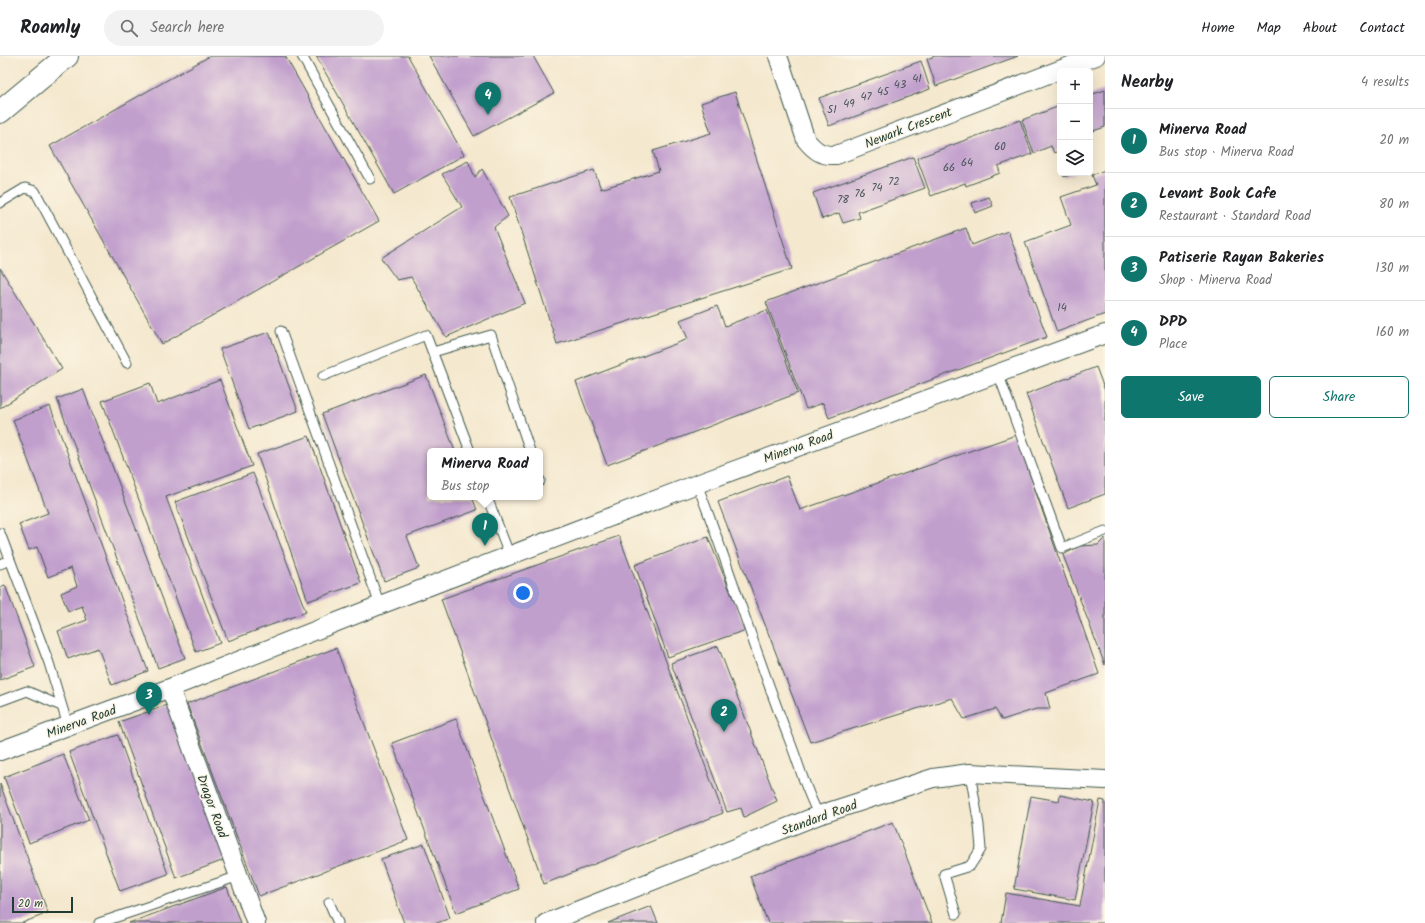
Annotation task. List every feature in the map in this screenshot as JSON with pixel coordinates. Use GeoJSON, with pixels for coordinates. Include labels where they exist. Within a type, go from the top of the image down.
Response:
{"type":"FeatureCollection","features":[{"type":"Feature","properties":{"kind":"main road"},"geometry":{"type":"LineString","coordinates":[[2,106],[67,56]]}},
{"type":"Feature","properties":{"kind":"street","name":"Newark Crescent"},"geometry":{"type":"LineString","coordinates":[[778,56],[806,140],[813,149],[821,154],[828,155],[836,155],[1096,56]]}},
{"type":"Feature","properties":{"kind":"street","name":"Minerva Road"},"geometry":{"type":"LineString","coordinates":[[0,751],[170,688],[380,605],[697,484],[1105,334]]}},
{"type":"Feature","properties":{"kind":"street","name":"Dragor Road"},"geometry":{"type":"LineString","coordinates":[[170,688],[256,923]]}},
{"type":"Feature","properties":{"kind":"street","name":"Standard Road"},"geometry":{"type":"LineString","coordinates":[[546,923],[819,815],[932,778],[970,773],[1105,780]]}},
{"type":"Feature","properties":{"kind":"lane"},"geometry":{"type":"LineString","coordinates":[[302,56],[370,179]]}},
{"type":"Feature","properties":{"kind":"lane"},"geometry":{"type":"LineString","coordinates":[[0,203],[25,188],[34,191],[127,363]]}},
{"type":"Feature","properties":{"kind":"lane"},"geometry":{"type":"LineString","coordinates":[[281,331],[380,605]]}},
{"type":"Feature","properties":{"kind":"lane"},"geometry":{"type":"LineString","coordinates":[[323,376],[426,335],[469,448]]}},
{"type":"Feature","properties":{"kind":"lane"},"geometry":{"type":"LineString","coordinates":[[433,352],[491,335],[529,448]]}},
{"type":"Feature","properties":{"kind":"lane"},"geometry":{"type":"LineString","coordinates":[[998,373],[1062,548],[1105,531]]}},
{"type":"Feature","properties":{"kind":"lane"},"geometry":{"type":"LineString","coordinates":[[697,484],[777,708],[813,804],[819,815]]}},
{"type":"Feature","properties":{"kind":"lane"},"geometry":{"type":"LineString","coordinates":[[488,500],[510,556]]}},
{"type":"Feature","properties":{"kind":"lane"},"geometry":{"type":"LineString","coordinates":[[0,533],[49,663],[68,726]]}},
{"type":"Feature","properties":{"kind":"lane"},"geometry":{"type":"LineString","coordinates":[[0,564],[10,560]]}},
{"type":"Feature","properties":{"kind":"lane"},"geometry":{"type":"LineString","coordinates":[[0,701],[27,691],[61,706]]}},
{"type":"Feature","properties":{"kind":"lane"},"geometry":{"type":"LineString","coordinates":[[956,914],[944,874],[970,866],[981,849],[979,825],[970,773]]}},
{"type":"Feature","properties":{"kind":"lane"},"geometry":{"type":"LineString","coordinates":[[99,923],[239,876]]}},
{"type":"Feature","properties":{"kind":"lane"},"geometry":{"type":"LineString","coordinates":[[329,902],[338,923]]}},
{"type":"Feature","properties":{"kind":"building"},"geometry":{"type":"Polygon","coordinates":[[[210,56],[285,56],[379,221],[162,344],[50,146],[210,56]]]}},
{"type":"Feature","properties":{"kind":"building"},"geometry":{"type":"Polygon","coordinates":[[[316,56],[408,56],[464,155],[394,194],[316,56]]]}},
{"type":"Feature","properties":{"kind":"building"},"geometry":{"type":"Polygon","coordinates":[[[429,56],[533,56],[554,93],[474,136],[429,56]]]}},
{"type":"Feature","properties":{"kind":"building"},"geometry":{"type":"Polygon","coordinates":[[[935,56],[1018,56],[936,86],[927,59],[935,56]]]}},
{"type":"Feature","properties":{"kind":"building"},"geometry":{"type":"Polygon","coordinates":[[[921,61],[930,89],[829,126],[819,98],[921,61]]]}},
{"type":"Feature","properties":{"kind":"building"},"geometry":{"type":"Polygon","coordinates":[[[1105,90],[1105,127],[1093,131],[1093,104],[1093,94],[1105,90]]]}},
{"type":"Feature","properties":{"kind":"building"},"geometry":{"type":"Polygon","coordinates":[[[735,92],[792,269],[557,344],[510,197],[594,170],[601,189],[659,171],[653,151],[711,133],[701,103],[735,92]]]}},
{"type":"Feature","properties":{"kind":"building"},"geometry":{"type":"Polygon","coordinates":[[[1057,107],[1057,152],[1054,153],[1051,146],[1034,153],[1022,120],[1057,107]]]}},
{"type":"Feature","properties":{"kind":"building"},"geometry":{"type":"Polygon","coordinates":[[[1020,120],[1032,154],[998,166],[1000,173],[966,186],[965,183],[931,196],[917,158],[1020,120]]]}},
{"type":"Feature","properties":{"kind":"building"},"geometry":{"type":"Polygon","coordinates":[[[913,157],[925,188],[858,212],[860,218],[843,223],[839,213],[822,219],[813,193],[913,157]]]}},
{"type":"Feature","properties":{"kind":"building"},"geometry":{"type":"Polygon","coordinates":[[[468,161],[475,177],[482,169],[508,216],[494,227],[525,303],[446,337],[411,277],[397,280],[381,258],[462,207],[442,174],[468,161]]]}},
{"type":"Feature","properties":{"kind":"building"},"geometry":{"type":"Polygon","coordinates":[[[1105,170],[1105,314],[1057,332],[1025,242],[1071,225],[1061,197],[1096,185],[1093,175],[1105,170]]]}},
{"type":"Feature","properties":{"kind":"building"},"geometry":{"type":"Polygon","coordinates":[[[989,197],[993,206],[975,213],[972,203],[989,197]]]}},
{"type":"Feature","properties":{"kind":"building"},"geometry":{"type":"Polygon","coordinates":[[[966,228],[972,245],[1008,231],[1047,337],[829,418],[823,403],[806,409],[766,302],[966,228]]]}},
{"type":"Feature","properties":{"kind":"building"},"geometry":{"type":"Polygon","coordinates":[[[0,268],[62,369],[0,408],[0,268]]]}},
{"type":"Feature","properties":{"kind":"building"},"geometry":{"type":"Polygon","coordinates":[[[717,306],[725,326],[767,310],[798,393],[607,465],[576,382],[688,339],[680,320],[717,306]]]}},
{"type":"Feature","properties":{"kind":"building"},"geometry":{"type":"Polygon","coordinates":[[[269,332],[298,411],[249,429],[220,349],[269,332]]]}},
{"type":"Feature","properties":{"kind":"building"},"geometry":{"type":"Polygon","coordinates":[[[1096,367],[1105,391],[1105,494],[1068,508],[1026,394],[1096,367]]]}},
{"type":"Feature","properties":{"kind":"building"},"geometry":{"type":"Polygon","coordinates":[[[426,375],[454,448],[427,448],[427,500],[473,500],[477,510],[407,536],[419,568],[384,581],[322,414],[426,375]]]}},
{"type":"Feature","properties":{"kind":"building"},"geometry":{"type":"Polygon","coordinates":[[[220,380],[252,466],[166,497],[220,643],[196,652],[102,401],[150,383],[157,404],[220,380]]]}},
{"type":"Feature","properties":{"kind":"building"},"geometry":{"type":"Polygon","coordinates":[[[83,389],[185,658],[158,668],[57,399],[83,389]]]}},
{"type":"Feature","properties":{"kind":"building"},"geometry":{"type":"Polygon","coordinates":[[[50,406],[148,671],[112,685],[98,648],[68,659],[58,631],[87,620],[82,606],[68,611],[61,593],[77,586],[71,568],[48,577],[37,547],[29,550],[19,524],[48,513],[13,420],[50,406]]]}},
{"type":"Feature","properties":{"kind":"building"},"geometry":{"type":"Polygon","coordinates":[[[1016,435],[1099,674],[1046,693],[1050,709],[1036,709],[1002,720],[995,709],[964,719],[952,698],[810,742],[718,502],[787,476],[800,510],[1016,435]]]}},
{"type":"Feature","properties":{"kind":"building"},"geometry":{"type":"Polygon","coordinates":[[[309,436],[361,583],[308,601],[257,454],[309,436]]]}},
{"type":"Feature","properties":{"kind":"building"},"geometry":{"type":"Polygon","coordinates":[[[253,473],[306,612],[228,641],[175,502],[253,473]]]}},
{"type":"Feature","properties":{"kind":"building"},"geometry":{"type":"Polygon","coordinates":[[[619,536],[723,813],[544,884],[441,599],[619,536]]]}},
{"type":"Feature","properties":{"kind":"building"},"geometry":{"type":"Polygon","coordinates":[[[708,537],[746,630],[668,657],[635,565],[708,537]]]}},
{"type":"Feature","properties":{"kind":"building"},"geometry":{"type":"Polygon","coordinates":[[[1105,538],[1105,665],[1063,555],[1080,546],[1098,545],[1105,538]]]}},
{"type":"Feature","properties":{"kind":"building"},"geometry":{"type":"Polygon","coordinates":[[[5,585],[35,667],[0,680],[0,587],[5,585]]]}},
{"type":"Feature","properties":{"kind":"building"},"geometry":{"type":"Polygon","coordinates":[[[718,646],[777,801],[744,817],[741,808],[727,812],[671,663],[718,646]]]}},
{"type":"Feature","properties":{"kind":"building"},"geometry":{"type":"Polygon","coordinates":[[[336,648],[408,840],[259,896],[187,704],[336,648]]]}},
{"type":"Feature","properties":{"kind":"building"},"geometry":{"type":"Polygon","coordinates":[[[170,704],[227,859],[176,878],[119,722],[170,704]]]}},
{"type":"Feature","properties":{"kind":"building"},"geometry":{"type":"Polygon","coordinates":[[[456,719],[519,889],[456,913],[392,743],[456,719]]]}},
{"type":"Feature","properties":{"kind":"building"},"geometry":{"type":"Polygon","coordinates":[[[118,735],[168,874],[120,891],[69,752],[118,735]]]}},
{"type":"Feature","properties":{"kind":"building"},"geometry":{"type":"Polygon","coordinates":[[[63,754],[89,820],[29,843],[4,777],[63,754]]]}},
{"type":"Feature","properties":{"kind":"building"},"geometry":{"type":"Polygon","coordinates":[[[0,784],[48,913],[22,923],[0,923],[0,784]]]}},
{"type":"Feature","properties":{"kind":"building"},"geometry":{"type":"Polygon","coordinates":[[[1060,795],[1094,802],[1075,900],[1014,889],[1031,796],[1059,801],[1060,795]]]}},
{"type":"Feature","properties":{"kind":"building"},"geometry":{"type":"Polygon","coordinates":[[[1100,800],[1105,801],[1105,923],[1001,923],[1006,893],[1080,906],[1100,800]]]}},
{"type":"Feature","properties":{"kind":"building"},"geometry":{"type":"Polygon","coordinates":[[[893,822],[932,923],[768,923],[750,876],[893,822]]]}},
{"type":"Feature","properties":{"kind":"building"},"geometry":{"type":"Polygon","coordinates":[[[424,844],[450,918],[437,923],[404,923],[381,859],[424,844]]]}},
{"type":"Feature","properties":{"kind":"building"},"geometry":{"type":"Polygon","coordinates":[[[227,887],[240,923],[129,923],[227,887]]]}},
{"type":"Feature","properties":{"kind":"building"},"geometry":{"type":"Polygon","coordinates":[[[651,906],[658,923],[608,923],[651,906]]]}},
{"type":"Feature","properties":{"kind":"place","name":"DPD"},"geometry":{"type":"Point","coordinates":[488,115]}},
{"type":"Feature","properties":{"kind":"place","name":"Minerva Road"},"geometry":{"type":"Point","coordinates":[485,546]}},
{"type":"Feature","properties":{"kind":"place","name":"Patiserie Rayan Bakeries"},"geometry":{"type":"Point","coordinates":[149,715]}},
{"type":"Feature","properties":{"kind":"place","name":"Levant Book Cafe"},"geometry":{"type":"Point","coordinates":[724,732]}}]}
